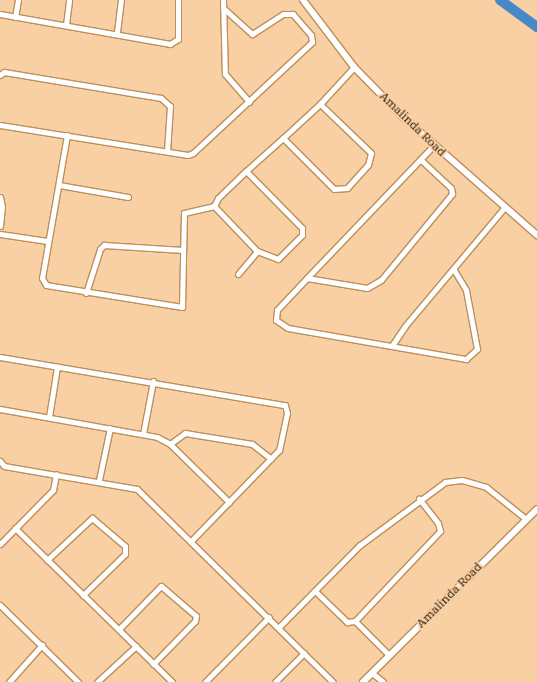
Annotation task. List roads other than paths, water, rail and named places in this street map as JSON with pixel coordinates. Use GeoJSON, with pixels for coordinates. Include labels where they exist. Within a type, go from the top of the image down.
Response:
{"type":"FeatureCollection","features":[{"type":"Feature","properties":{"kind":"street"},"geometry":{"type":"LineString","coordinates":[[15,17],[18,0]]}},
{"type":"Feature","properties":{"kind":"street"},"geometry":{"type":"LineString","coordinates":[[66,25],[69,0]]}},
{"type":"Feature","properties":{"kind":"street"},"geometry":{"type":"LineString","coordinates":[[117,32],[121,0]]}},
{"type":"Feature","properties":{"kind":"street"},"geometry":{"type":"LineString","coordinates":[[0,14],[117,32],[175,43],[178,39],[178,0]]}},
{"type":"Feature","properties":{"kind":"street"},"geometry":{"type":"LineString","coordinates":[[223,0],[225,74],[249,102]]}},
{"type":"Feature","properties":{"kind":"street","name":"Amalinda Road"},"geometry":{"type":"LineString","coordinates":[[302,0],[354,67],[434,145],[537,235]]}},
{"type":"Feature","properties":{"kind":"street"},"geometry":{"type":"LineString","coordinates":[[0,124],[167,151],[193,153],[309,45],[312,37],[291,13],[283,14],[252,34],[223,8]]}},
{"type":"Feature","properties":{"kind":"street"},"geometry":{"type":"LineString","coordinates":[[214,206],[218,198],[320,104],[354,67]]}},
{"type":"Feature","properties":{"kind":"street"},"geometry":{"type":"LineString","coordinates":[[0,75],[4,72],[162,98],[170,106],[167,151]]}},
{"type":"Feature","properties":{"kind":"street"},"geometry":{"type":"LineString","coordinates":[[283,138],[334,189],[347,188],[368,165],[371,153],[320,104]]}},
{"type":"Feature","properties":{"kind":"street"},"geometry":{"type":"LineString","coordinates":[[67,135],[48,241],[43,283],[86,293],[182,307],[184,213],[214,206]]}},
{"type":"Feature","properties":{"kind":"street"},"geometry":{"type":"LineString","coordinates":[[434,145],[277,310],[276,320],[280,324],[393,344],[466,359],[473,356],[477,349],[466,290],[454,270]]}},
{"type":"Feature","properties":{"kind":"street"},"geometry":{"type":"LineString","coordinates":[[307,278],[367,288],[381,280],[452,194],[451,188],[421,160]]}},
{"type":"Feature","properties":{"kind":"street"},"geometry":{"type":"LineString","coordinates":[[214,206],[257,251],[278,260],[302,235],[302,228],[246,171]]}},
{"type":"Feature","properties":{"kind":"street"},"geometry":{"type":"LineString","coordinates":[[59,185],[128,197]]}},
{"type":"Feature","properties":{"kind":"street"},"geometry":{"type":"LineString","coordinates":[[0,197],[0,226]]}},
{"type":"Feature","properties":{"kind":"street"},"geometry":{"type":"LineString","coordinates":[[393,344],[404,326],[454,270],[505,207]]}},
{"type":"Feature","properties":{"kind":"street"},"geometry":{"type":"LineString","coordinates":[[0,234],[48,241]]}},
{"type":"Feature","properties":{"kind":"street"},"geometry":{"type":"LineString","coordinates":[[86,293],[100,249],[104,245],[183,250]]}},
{"type":"Feature","properties":{"kind":"street"},"geometry":{"type":"LineString","coordinates":[[238,274],[257,251]]}},
{"type":"Feature","properties":{"kind":"street"},"geometry":{"type":"LineString","coordinates":[[0,357],[283,403],[287,413],[282,442],[271,459],[190,541]]}},
{"type":"Feature","properties":{"kind":"street"},"geometry":{"type":"LineString","coordinates":[[49,417],[57,367]]}},
{"type":"Feature","properties":{"kind":"street"},"geometry":{"type":"LineString","coordinates":[[143,434],[153,381]]}},
{"type":"Feature","properties":{"kind":"street"},"geometry":{"type":"LineString","coordinates":[[0,409],[143,434],[170,444],[229,502]]}},
{"type":"Feature","properties":{"kind":"street"},"geometry":{"type":"LineString","coordinates":[[99,480],[110,428]]}},
{"type":"Feature","properties":{"kind":"street"},"geometry":{"type":"LineString","coordinates":[[170,444],[185,433],[252,444],[271,459]]}},
{"type":"Feature","properties":{"kind":"street"},"geometry":{"type":"LineString","coordinates":[[0,461],[4,466],[99,480],[137,489],[269,617],[333,682]]}},
{"type":"Feature","properties":{"kind":"street"},"geometry":{"type":"LineString","coordinates":[[0,470],[4,466]]}},
{"type":"Feature","properties":{"kind":"street"},"geometry":{"type":"LineString","coordinates":[[0,544],[53,490],[56,474]]}},
{"type":"Feature","properties":{"kind":"street"},"geometry":{"type":"LineString","coordinates":[[279,627],[360,545],[419,499],[449,480],[473,482],[486,487],[526,519]]}},
{"type":"Feature","properties":{"kind":"street"},"geometry":{"type":"LineString","coordinates":[[315,591],[347,622],[355,621],[440,531],[438,523],[419,499]]}},
{"type":"Feature","properties":{"kind":"street","name":"Amalinda Road"},"geometry":{"type":"LineString","coordinates":[[363,682],[537,509]]}},
{"type":"Feature","properties":{"kind":"street"},"geometry":{"type":"LineString","coordinates":[[47,560],[92,518],[125,546],[124,554],[83,596]]}},
{"type":"Feature","properties":{"kind":"street"},"geometry":{"type":"LineString","coordinates":[[15,528],[172,682]]}},
{"type":"Feature","properties":{"kind":"street"},"geometry":{"type":"LineString","coordinates":[[119,629],[161,586],[196,616],[196,620],[153,664]]}},
{"type":"Feature","properties":{"kind":"street"},"geometry":{"type":"LineString","coordinates":[[0,605],[78,682]]}},
{"type":"Feature","properties":{"kind":"street"},"geometry":{"type":"LineString","coordinates":[[205,682],[269,617]]}},
{"type":"Feature","properties":{"kind":"street"},"geometry":{"type":"LineString","coordinates":[[355,621],[389,656]]}},
{"type":"Feature","properties":{"kind":"street"},"geometry":{"type":"LineString","coordinates":[[9,682],[42,645]]}},
{"type":"Feature","properties":{"kind":"street"},"geometry":{"type":"LineString","coordinates":[[97,682],[136,646]]}},
{"type":"Feature","properties":{"kind":"street"},"geometry":{"type":"LineString","coordinates":[[275,682],[304,653]]}},
{"type":"Feature","properties":{"kind":"street"},"geometry":{"type":"LineString","coordinates":[[372,673],[383,682]]}},
{"type":"Feature","properties":{"kind":"waterway"},"geometry":{"type":"LineString","coordinates":[[500,0],[537,27]]}}]}
